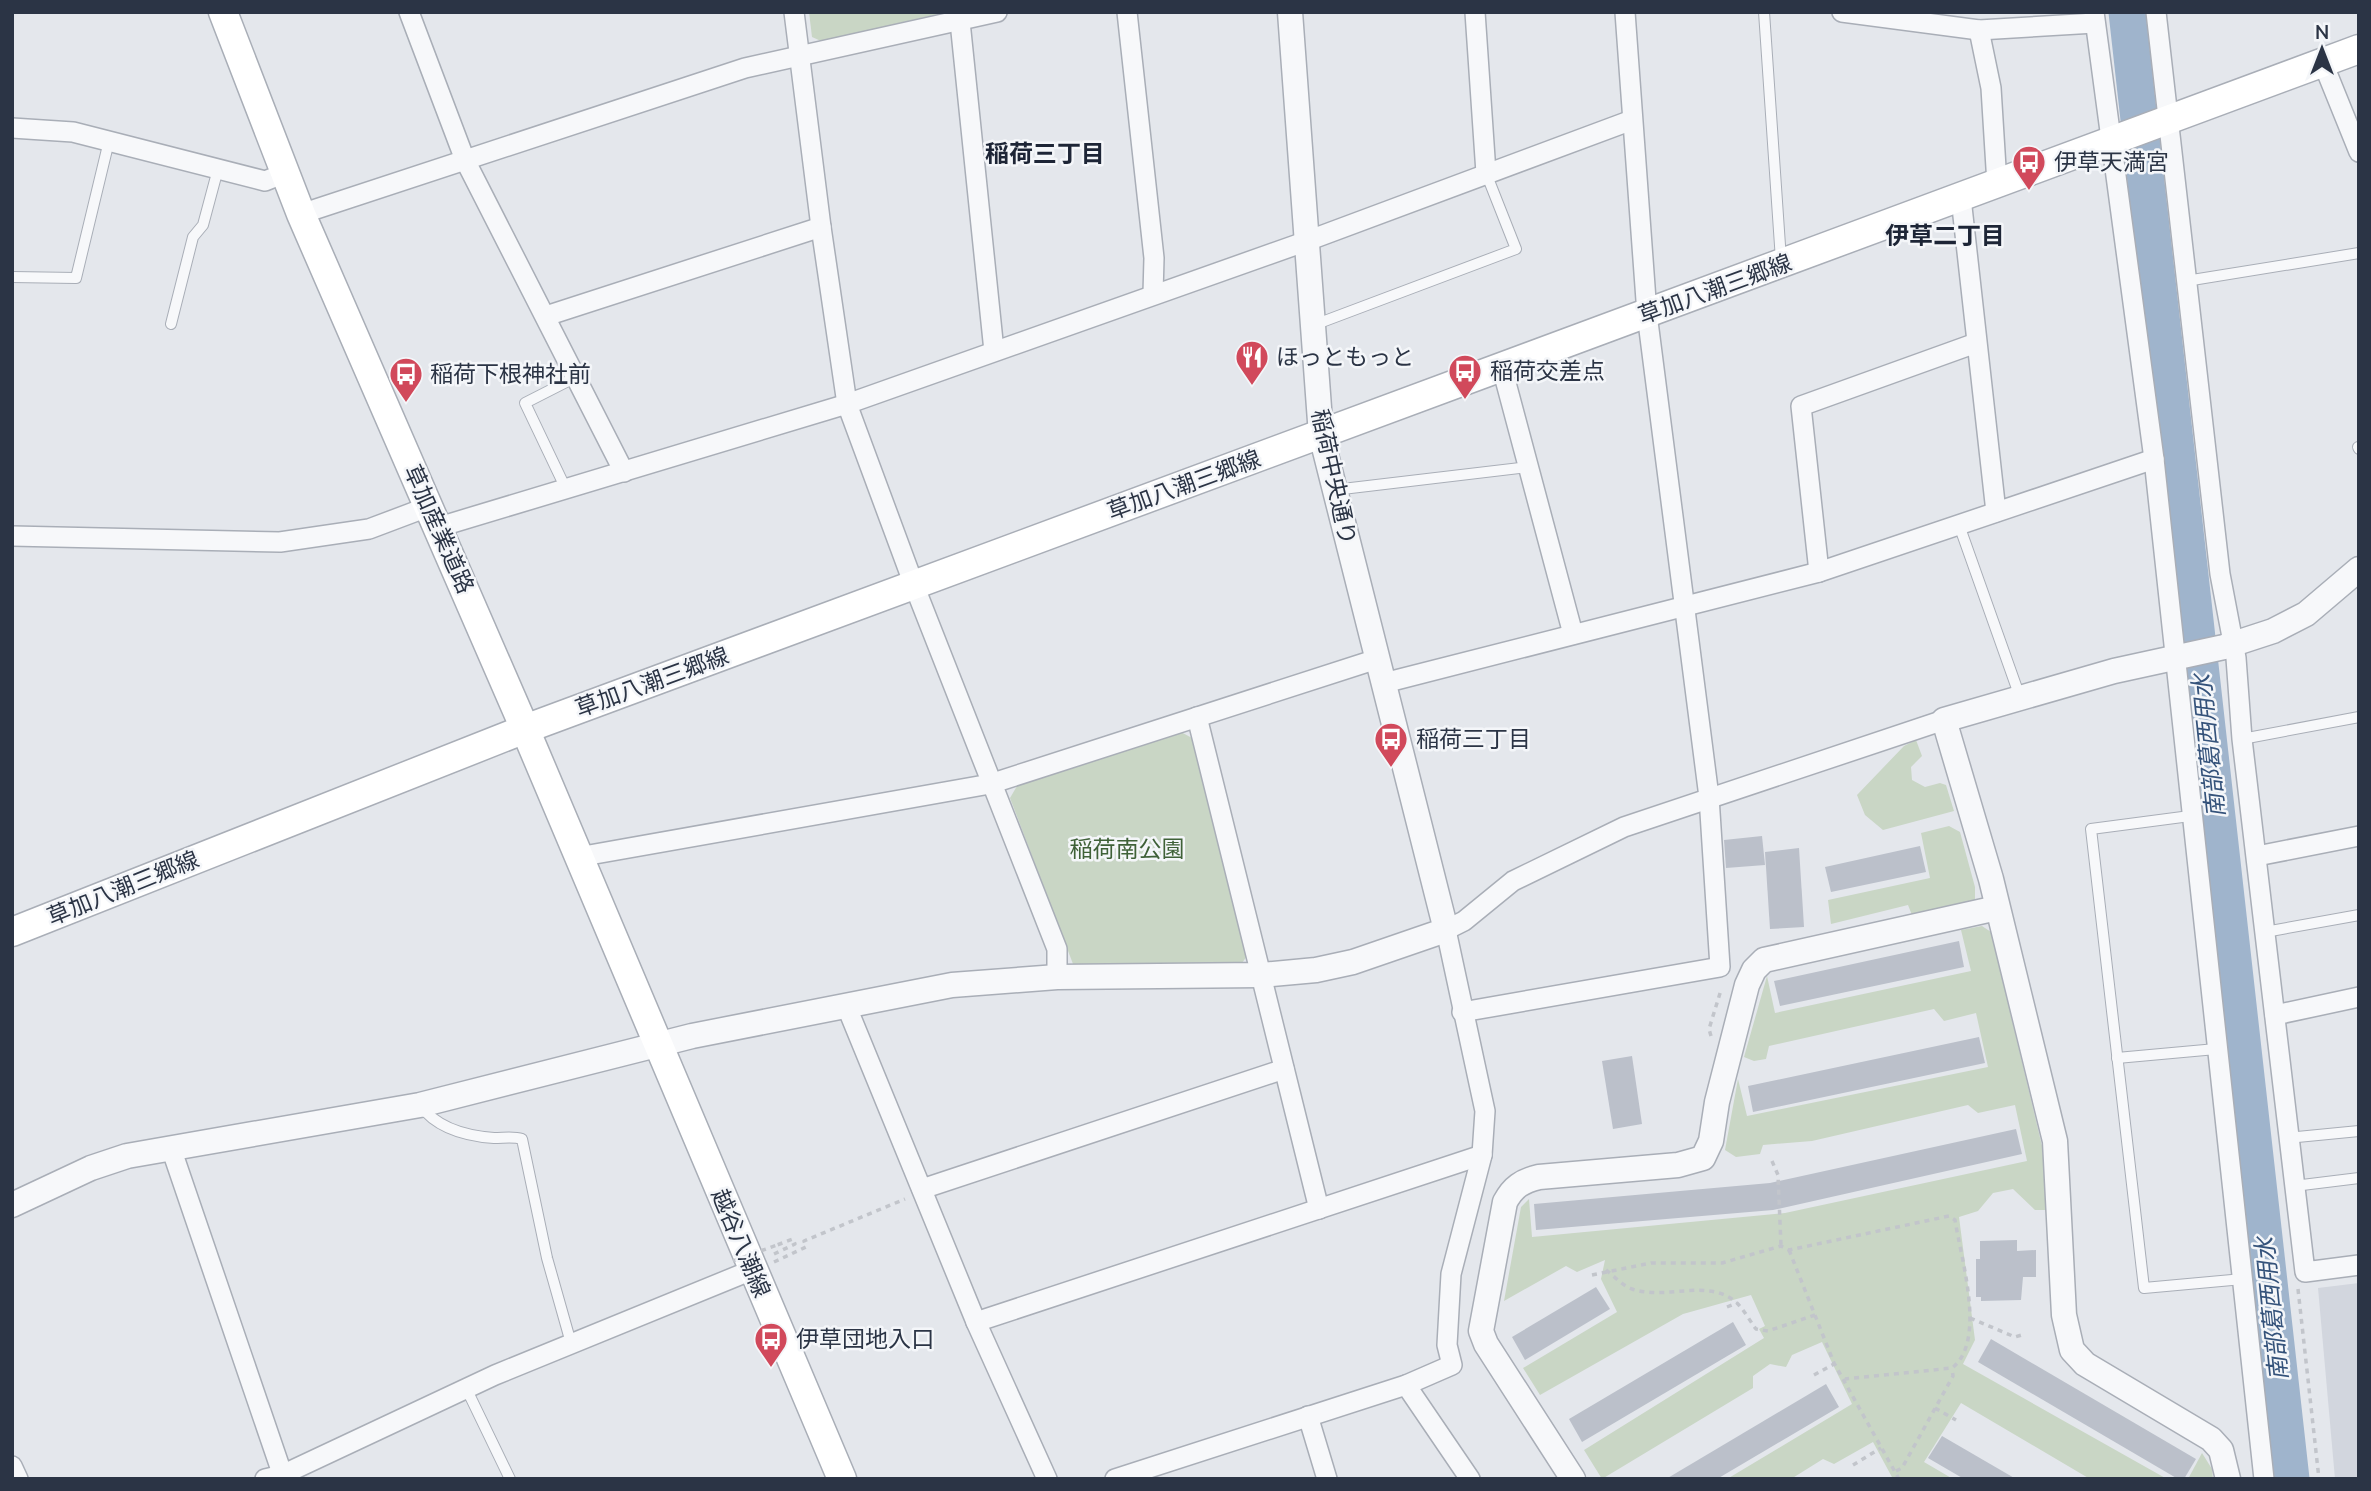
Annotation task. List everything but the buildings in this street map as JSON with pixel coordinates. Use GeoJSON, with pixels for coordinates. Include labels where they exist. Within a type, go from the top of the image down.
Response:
{"type":"FeatureCollection","features":[{"type":"Feature","properties":{"kind":"main road","name":"草加産業道路"},"geometry":{"type":"LineString","coordinates":[[223,12],[302,214],[659,1045]]}},
{"type":"Feature","properties":{"kind":"main road","name":"草加八潮三郷線"},"geometry":{"type":"LineString","coordinates":[[12,932],[525,729],[2359,49]]}},
{"type":"Feature","properties":{"kind":"main road","name":"越谷八潮線"},"geometry":{"type":"LineString","coordinates":[[659,1045],[742,1266],[842,1479]]}},
{"type":"Feature","properties":{"kind":"street"},"geometry":{"type":"LineString","coordinates":[[409,12],[466,160],[624,472]]}},
{"type":"Feature","properties":{"kind":"street"},"geometry":{"type":"LineString","coordinates":[[794,12],[847,404],[990,784],[1057,949],[1057,977]]}},
{"type":"Feature","properties":{"kind":"street"},"geometry":{"type":"LineString","coordinates":[[302,214],[745,68],[960,16],[997,12]]}},
{"type":"Feature","properties":{"kind":"street"},"geometry":{"type":"LineString","coordinates":[[1128,12],[1154,258],[1153,294]]}},
{"type":"Feature","properties":{"kind":"street","name":"稲荷中央通り"},"geometry":{"type":"LineString","coordinates":[[1290,12],[1321,435],[1446,930]]}},
{"type":"Feature","properties":{"kind":"street"},"geometry":{"type":"LineString","coordinates":[[1475,12],[1486,173]]}},
{"type":"Feature","properties":{"kind":"street"},"geometry":{"type":"LineString","coordinates":[[1462,1012],[1720,967],[1709,797],[1647,314],[1625,12]]}},
{"type":"Feature","properties":{"kind":"street"},"geometry":{"type":"LineString","coordinates":[[1842,12],[1979,30],[2095,18],[2118,140],[2154,459],[2180,656],[2190,816],[2264,1479]]}},
{"type":"Feature","properties":{"kind":"street"},"geometry":{"type":"LineString","coordinates":[[2156,12],[2163,122],[2186,281],[2228,646],[2236,658],[2242,739],[2287,1138],[2305,1272],[2359,1265]]}},
{"type":"Feature","properties":{"kind":"street"},"geometry":{"type":"LineString","coordinates":[[960,16],[994,351]]}},
{"type":"Feature","properties":{"kind":"street"},"geometry":{"type":"LineString","coordinates":[[1979,30],[1991,88],[1997,184]]}},
{"type":"Feature","properties":{"kind":"street"},"geometry":{"type":"LineString","coordinates":[[2323,63],[2359,152]]}},
{"type":"Feature","properties":{"kind":"street"},"geometry":{"type":"LineString","coordinates":[[12,536],[280,542],[434,517],[566,489],[847,404],[1307,241],[1632,120]]}},
{"type":"Feature","properties":{"kind":"street"},"geometry":{"type":"LineString","coordinates":[[12,128],[73,132],[265,181],[285,173]]}},
{"type":"Feature","properties":{"kind":"street"},"geometry":{"type":"LineString","coordinates":[[1961,198],[1996,512]]}},
{"type":"Feature","properties":{"kind":"street"},"geometry":{"type":"LineString","coordinates":[[546,316],[821,227]]}},
{"type":"Feature","properties":{"kind":"street"},"geometry":{"type":"LineString","coordinates":[[1819,572],[1801,406],[1976,343]]}},
{"type":"Feature","properties":{"kind":"street"},"geometry":{"type":"LineString","coordinates":[[1502,368],[1573,634]]}},
{"type":"Feature","properties":{"kind":"street"},"geometry":{"type":"LineString","coordinates":[[1384,683],[1819,572],[2154,459]]}},
{"type":"Feature","properties":{"kind":"street"},"geometry":{"type":"LineString","coordinates":[[12,1205],[91,1168],[127,1156],[420,1105],[659,1045],[951,985],[1057,977],[1261,975],[1316,970],[1353,962],[1446,930],[1464,921],[1513,880],[1624,827],[2020,697],[2228,646],[2273,631],[2306,614],[2359,569]]}},
{"type":"Feature","properties":{"kind":"street"},"geometry":{"type":"LineString","coordinates":[[578,857],[990,784],[1377,659]]}},
{"type":"Feature","properties":{"kind":"street"},"geometry":{"type":"LineString","coordinates":[[1197,717],[1319,1209]]}},
{"type":"Feature","properties":{"kind":"street"},"geometry":{"type":"LineString","coordinates":[[1944,720],[1997,908],[2055,1141],[2064,1315],[2073,1350],[2085,1364],[2211,1439],[2221,1450],[2228,1479]]}},
{"type":"Feature","properties":{"kind":"street"},"geometry":{"type":"LineString","coordinates":[[2257,856],[2359,836]]}},
{"type":"Feature","properties":{"kind":"street"},"geometry":{"type":"LineString","coordinates":[[1573,1479],[1486,1344],[1482,1331],[1505,1202],[1512,1190],[1526,1180],[1539,1177],[1678,1165],[1703,1158],[1712,1141],[1723,1075],[1747,985],[1754,970],[1764,960],[1997,908]]}},
{"type":"Feature","properties":{"kind":"street"},"geometry":{"type":"LineString","coordinates":[[1115,1479],[1406,1385],[1452,1365],[1447,1345],[1451,1274],[1482,1155],[1485,1111],[1446,930]]}},
{"type":"Feature","properties":{"kind":"street"},"geometry":{"type":"LineString","coordinates":[[2275,1015],[2359,997]]}},
{"type":"Feature","properties":{"kind":"street"},"geometry":{"type":"LineString","coordinates":[[846,1005],[976,1322],[1047,1479]]}},
{"type":"Feature","properties":{"kind":"street"},"geometry":{"type":"LineString","coordinates":[[923,1191],[1284,1069]]}},
{"type":"Feature","properties":{"kind":"street"},"geometry":{"type":"LineString","coordinates":[[171,1148],[277,1478],[742,1266]]}},
{"type":"Feature","properties":{"kind":"street"},"geometry":{"type":"LineString","coordinates":[[976,1322],[1482,1155]]}},
{"type":"Feature","properties":{"kind":"street"},"geometry":{"type":"LineString","coordinates":[[1406,1385],[1470,1479]]}},
{"type":"Feature","properties":{"kind":"street"},"geometry":{"type":"LineString","coordinates":[[1308,1416],[1327,1479]]}},
{"type":"Feature","properties":{"kind":"street"},"geometry":{"type":"LineString","coordinates":[[12,1466],[18,1479]]}},
{"type":"Feature","properties":{"kind":"lane"},"geometry":{"type":"LineString","coordinates":[[1764,12],[1781,265]]}},
{"type":"Feature","properties":{"kind":"lane"},"geometry":{"type":"LineString","coordinates":[[12,277],[76,278],[109,141]]}},
{"type":"Feature","properties":{"kind":"lane"},"geometry":{"type":"LineString","coordinates":[[171,324],[193,237],[203,225],[218,169]]}},
{"type":"Feature","properties":{"kind":"lane"},"geometry":{"type":"LineString","coordinates":[[1313,325],[1516,249],[1486,173]]}},
{"type":"Feature","properties":{"kind":"lane"},"geometry":{"type":"LineString","coordinates":[[2186,281],[2359,253]]}},
{"type":"Feature","properties":{"kind":"lane"},"geometry":{"type":"LineString","coordinates":[[566,489],[525,402],[576,377]]}},
{"type":"Feature","properties":{"kind":"lane"},"geometry":{"type":"LineString","coordinates":[[1333,490],[1528,467]]}},
{"type":"Feature","properties":{"kind":"lane"},"geometry":{"type":"LineString","coordinates":[[1959,525],[2020,697]]}},
{"type":"Feature","properties":{"kind":"lane"},"geometry":{"type":"LineString","coordinates":[[2242,739],[2359,716]]}},
{"type":"Feature","properties":{"kind":"lane"},"geometry":{"type":"LineString","coordinates":[[2190,816],[2091,829],[2144,1288],[2242,1279]]}},
{"type":"Feature","properties":{"kind":"lane"},"geometry":{"type":"LineString","coordinates":[[2265,932],[2359,915]]}},
{"type":"Feature","properties":{"kind":"lane"},"geometry":{"type":"LineString","coordinates":[[2117,1058],[2216,1049]]}},
{"type":"Feature","properties":{"kind":"lane"},"geometry":{"type":"LineString","coordinates":[[420,1105],[430,1119],[450,1129],[480,1136],[522,1139],[547,1258],[571,1343]]}},
{"type":"Feature","properties":{"kind":"lane"},"geometry":{"type":"LineString","coordinates":[[2287,1138],[2359,1131]]}},
{"type":"Feature","properties":{"kind":"lane"},"geometry":{"type":"LineString","coordinates":[[2294,1186],[2359,1178]]}},
{"type":"Feature","properties":{"kind":"lane"},"geometry":{"type":"LineString","coordinates":[[467,1390],[510,1479]]}},
{"type":"Feature","properties":{"kind":"path"},"geometry":{"type":"LineString","coordinates":[[1772,1161],[1778,1175],[1781,1246]]}},
{"type":"Feature","properties":{"kind":"path"},"geometry":{"type":"LineString","coordinates":[[742,1266],[777,1245],[793,1239],[795,1244],[767,1257],[770,1263],[806,1247],[804,1241],[923,1191]]}},
{"type":"Feature","properties":{"kind":"path"},"geometry":{"type":"LineString","coordinates":[[1592,1275],[1606,1270],[1651,1263],[1722,1263],[1781,1246],[1789,1250],[1949,1216],[1955,1220],[1970,1318],[1968,1347],[1960,1362],[1952,1368],[1845,1379]]}},
{"type":"Feature","properties":{"kind":"path"},"geometry":{"type":"LineString","coordinates":[[1789,1250],[1834,1363],[1899,1479]]}},
{"type":"Feature","properties":{"kind":"path"},"geometry":{"type":"LineString","coordinates":[[1606,1270],[1630,1289],[1660,1295],[1710,1289],[1737,1303],[1756,1329],[1768,1331],[1815,1315]]}},
{"type":"Feature","properties":{"kind":"path"},"geometry":{"type":"LineString","coordinates":[[2305,1272],[2297,1281],[2319,1479]]}},
{"type":"Feature","properties":{"kind":"path"},"geometry":{"type":"LineString","coordinates":[[1727,1307],[1737,1303]]}},
{"type":"Feature","properties":{"kind":"path"},"geometry":{"type":"LineString","coordinates":[[1970,1318],[2015,1337],[2025,1334]]}},
{"type":"Feature","properties":{"kind":"path"},"geometry":{"type":"LineString","coordinates":[[1814,1375],[1834,1363]]}},
{"type":"Feature","properties":{"kind":"path"},"geometry":{"type":"LineString","coordinates":[[1896,1471],[1902,1468],[1953,1376],[1952,1368]]}},
{"type":"Feature","properties":{"kind":"path"},"geometry":{"type":"LineString","coordinates":[[1935,1408],[1956,1420]]}},
{"type":"Feature","properties":{"kind":"path"},"geometry":{"type":"LineString","coordinates":[[1853,1465],[1882,1448]]}},
{"type":"Feature","properties":{"kind":"shaded area"},"geometry":{"type":"Polygon","coordinates":[[[2359,1283],[2359,1479],[2335,1479],[2318,1288],[2359,1283]]]}},
{"type":"Feature","properties":{"kind":"green space"},"geometry":{"type":"Polygon","coordinates":[[[809,12],[947,12],[821,41],[812,37],[809,12]]]}},
{"type":"Feature","properties":{"kind":"green space","name":"稲荷南公園"},"geometry":{"type":"Polygon","coordinates":[[[1181,732],[1192,738],[1247,956],[1242,963],[1073,964],[1010,798],[1017,786],[1181,732]]]}},
{"type":"Feature","properties":{"kind":"green space"},"geometry":{"type":"Polygon","coordinates":[[[1916,740],[1922,756],[1911,767],[1912,780],[1925,787],[1940,783],[1946,785],[1954,811],[1883,830],[1865,815],[1857,795],[1904,746],[1916,740]]]}},
{"type":"Feature","properties":{"kind":"green space"},"geometry":{"type":"Polygon","coordinates":[[[1949,826],[1960,832],[1975,887],[1975,902],[1912,915],[1908,905],[1831,924],[1828,900],[1930,878],[1921,833],[1949,826]]]}},
{"type":"Feature","properties":{"kind":"green space"},"geometry":{"type":"Polygon","coordinates":[[[1982,926],[1991,932],[2042,1146],[2048,1210],[2035,1210],[2013,1189],[1993,1193],[1978,1211],[1959,1217],[1975,1340],[1963,1364],[2167,1479],[2090,1479],[1961,1403],[1924,1462],[1953,1479],[1893,1479],[1873,1442],[1834,1464],[1823,1459],[1791,1479],[1727,1479],[1852,1404],[1822,1342],[1792,1355],[1786,1367],[1770,1364],[1753,1376],[1753,1388],[1602,1479],[1584,1450],[1764,1338],[1759,1329],[1765,1326],[1751,1295],[1683,1314],[1540,1395],[1523,1368],[1617,1312],[1601,1279],[1605,1260],[1577,1272],[1566,1266],[1504,1301],[1521,1207],[1529,1199],[1532,1237],[1785,1213],[2027,1161],[2015,1105],[1978,1113],[1968,1105],[1812,1141],[1763,1145],[1760,1154],[1736,1157],[1725,1150],[1738,1079],[1747,1116],[1988,1067],[1976,1013],[1944,1021],[1934,1009],[1769,1046],[1766,1059],[1754,1061],[1744,1057],[1767,976],[1775,1013],[1971,971],[1961,930],[1982,926]]]}},
{"type":"Feature","properties":{"kind":"green space"},"geometry":{"type":"Polygon","coordinates":[[[2202,1453],[2212,1469],[2213,1479],[2188,1479],[2202,1453]]]}},
{"type":"Feature","properties":{"kind":"waterway","name":"南部葛西用水"},"geometry":{"type":"LineString","coordinates":[[2127,12],[2291,1479]]}},
{"type":"Feature","properties":{"kind":"place","name":"伊草天満宮"},"geometry":{"type":"Point","coordinates":[2029,192]}},
{"type":"Feature","properties":{"kind":"place","name":"ほっともっと"},"geometry":{"type":"Point","coordinates":[1252,387]}},
{"type":"Feature","properties":{"kind":"place","name":"稲荷交差点"},"geometry":{"type":"Point","coordinates":[1465,401]}},
{"type":"Feature","properties":{"kind":"place","name":"稲荷下根神社前"},"geometry":{"type":"Point","coordinates":[406,404]}},
{"type":"Feature","properties":{"kind":"place","name":"稲荷三丁目"},"geometry":{"type":"Point","coordinates":[1391,769]}},
{"type":"Feature","properties":{"kind":"place","name":"伊草団地入口"},"geometry":{"type":"Point","coordinates":[771,1369]}},
{"type":"Feature","properties":{"kind":"district","name":"稲荷三丁目"},"geometry":{"type":"Point","coordinates":[1045,154]}},
{"type":"Feature","properties":{"kind":"district","name":"伊草二丁目"},"geometry":{"type":"Point","coordinates":[1945,236]}}]}
